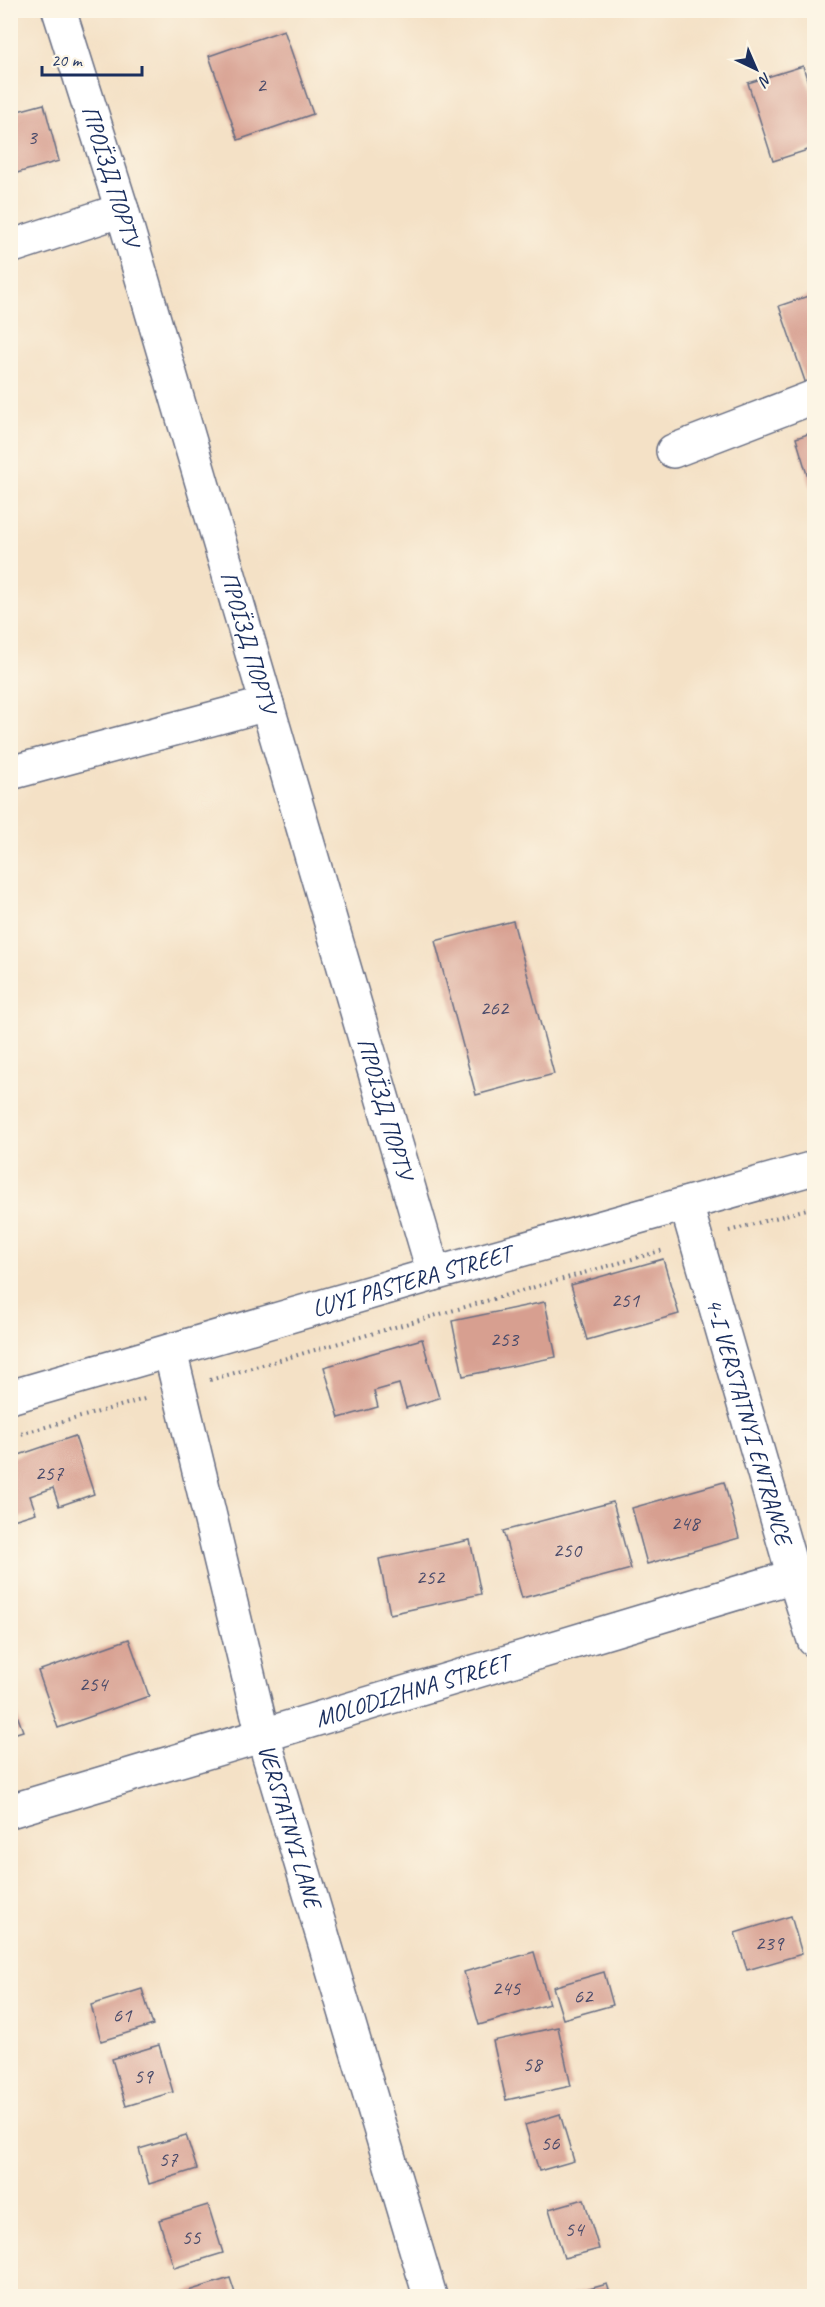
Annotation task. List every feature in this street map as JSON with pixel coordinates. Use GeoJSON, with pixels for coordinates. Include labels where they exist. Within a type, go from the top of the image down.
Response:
{"type":"FeatureCollection","features":[{"type":"Feature","properties":{"kind":"street","name":"ПРОЇЗД ПОРТУ"},"geometry":{"type":"LineString","coordinates":[[59,10],[122,210],[434,1274]]}},
{"type":"Feature","properties":{"kind":"street"},"geometry":{"type":"LineString","coordinates":[[10,247],[122,210]]}},
{"type":"Feature","properties":{"kind":"street"},"geometry":{"type":"LineString","coordinates":[[673,451],[814,397]]}},
{"type":"Feature","properties":{"kind":"street"},"geometry":{"type":"LineString","coordinates":[[10,773],[267,704]]}},
{"type":"Feature","properties":{"kind":"street","name":"LUYI PASTERA STREET"},"geometry":{"type":"LineString","coordinates":[[10,1397],[434,1274],[814,1168]]}},
{"type":"Feature","properties":{"kind":"street","name":"4-I VERSTATNYI ENTRANCE"},"geometry":{"type":"LineString","coordinates":[[686,1204],[804,1574],[814,1640]]}},
{"type":"Feature","properties":{"kind":"street","name":"VERSTATNYI LANE"},"geometry":{"type":"LineString","coordinates":[[170,1351],[263,1736],[429,2296]]}},
{"type":"Feature","properties":{"kind":"street","name":"MOLODIZHNA STREET"},"geometry":{"type":"LineString","coordinates":[[10,1811],[804,1574]]}},
{"type":"Feature","properties":{"kind":"path"},"geometry":{"type":"LineString","coordinates":[[205,1381],[814,1207]]}},
{"type":"Feature","properties":{"kind":"path"},"geometry":{"type":"LineString","coordinates":[[10,1437],[159,1394]]}},
{"type":"Feature","properties":{"kind":"building"},"geometry":{"type":"Polygon","coordinates":[[[284,30],[313,114],[238,140],[209,56],[284,30]]]}},
{"type":"Feature","properties":{"kind":"building"},"geometry":{"type":"Polygon","coordinates":[[[803,66],[814,102],[814,148],[773,161],[748,83],[803,66]]]}},
{"type":"Feature","properties":{"kind":"building"},"geometry":{"type":"Polygon","coordinates":[[[44,104],[59,161],[10,175],[10,113],[44,104]]]}},
{"type":"Feature","properties":{"kind":"building"},"geometry":{"type":"Polygon","coordinates":[[[814,294],[814,385],[807,387],[779,306],[814,294]]]}},
{"type":"Feature","properties":{"kind":"building"},"geometry":{"type":"Polygon","coordinates":[[[814,432],[814,498],[796,438],[814,432]]]}},
{"type":"Feature","properties":{"kind":"building"},"geometry":{"type":"Polygon","coordinates":[[[513,921],[554,1074],[476,1095],[435,941],[513,921]]]}},
{"type":"Feature","properties":{"kind":"building"},"geometry":{"type":"Polygon","coordinates":[[[663,1259],[679,1314],[587,1340],[571,1285],[663,1259]]]}},
{"type":"Feature","properties":{"kind":"building"},"geometry":{"type":"Polygon","coordinates":[[[545,1302],[556,1357],[463,1376],[452,1321],[545,1302]]]}},
{"type":"Feature","properties":{"kind":"building"},"geometry":{"type":"Polygon","coordinates":[[[422,1339],[439,1398],[406,1408],[399,1384],[374,1391],[378,1407],[339,1418],[324,1367],[422,1339]]]}},
{"type":"Feature","properties":{"kind":"building"},"geometry":{"type":"Polygon","coordinates":[[[75,1436],[94,1494],[59,1506],[53,1488],[30,1496],[36,1513],[10,1521],[10,1458],[75,1436]]]}},
{"type":"Feature","properties":{"kind":"building"},"geometry":{"type":"Polygon","coordinates":[[[724,1482],[739,1538],[647,1564],[632,1508],[724,1482]]]}},
{"type":"Feature","properties":{"kind":"building"},"geometry":{"type":"Polygon","coordinates":[[[613,1502],[631,1569],[522,1598],[503,1531],[613,1502]]]}},
{"type":"Feature","properties":{"kind":"building"},"geometry":{"type":"Polygon","coordinates":[[[470,1540],[481,1594],[390,1614],[379,1559],[470,1540]]]}},
{"type":"Feature","properties":{"kind":"building"},"geometry":{"type":"Polygon","coordinates":[[[129,1639],[149,1696],[58,1728],[38,1671],[129,1639]]]}},
{"type":"Feature","properties":{"kind":"building"},"geometry":{"type":"Polygon","coordinates":[[[10,1696],[23,1731],[10,1735],[10,1696]]]}},
{"type":"Feature","properties":{"kind":"building"},"geometry":{"type":"Polygon","coordinates":[[[791,1916],[802,1954],[747,1970],[735,1933],[791,1916]]]}},
{"type":"Feature","properties":{"kind":"building"},"geometry":{"type":"Polygon","coordinates":[[[534,1952],[549,2004],[479,2025],[464,1972],[534,1952]]]}},
{"type":"Feature","properties":{"kind":"building"},"geometry":{"type":"Polygon","coordinates":[[[604,1972],[613,2005],[563,2019],[553,1987],[604,1972]]]}},
{"type":"Feature","properties":{"kind":"building"},"geometry":{"type":"Polygon","coordinates":[[[142,1989],[153,2025],[101,2041],[91,2005],[142,1989]]]}},
{"type":"Feature","properties":{"kind":"building"},"geometry":{"type":"Polygon","coordinates":[[[558,2027],[571,2086],[506,2100],[493,2041],[558,2027]]]}},
{"type":"Feature","properties":{"kind":"building"},"geometry":{"type":"Polygon","coordinates":[[[159,2045],[173,2092],[126,2106],[112,2059],[159,2045]]]}},
{"type":"Feature","properties":{"kind":"building"},"geometry":{"type":"Polygon","coordinates":[[[560,2114],[574,2161],[539,2171],[525,2125],[560,2114]]]}},
{"type":"Feature","properties":{"kind":"building"},"geometry":{"type":"Polygon","coordinates":[[[186,2135],[197,2169],[149,2184],[139,2149],[186,2135]]]}},
{"type":"Feature","properties":{"kind":"building"},"geometry":{"type":"Polygon","coordinates":[[[584,2199],[599,2249],[564,2258],[549,2209],[584,2199]]]}},
{"type":"Feature","properties":{"kind":"building"},"geometry":{"type":"Polygon","coordinates":[[[208,2205],[223,2253],[174,2268],[159,2220],[208,2205]]]}},
{"type":"Feature","properties":{"kind":"building"},"geometry":{"type":"Polygon","coordinates":[[[230,2278],[236,2296],[186,2296],[185,2292],[230,2278]]]}},
{"type":"Feature","properties":{"kind":"building"},"geometry":{"type":"Polygon","coordinates":[[[607,2284],[611,2296],[573,2296],[572,2294],[607,2284]]]}}]}
